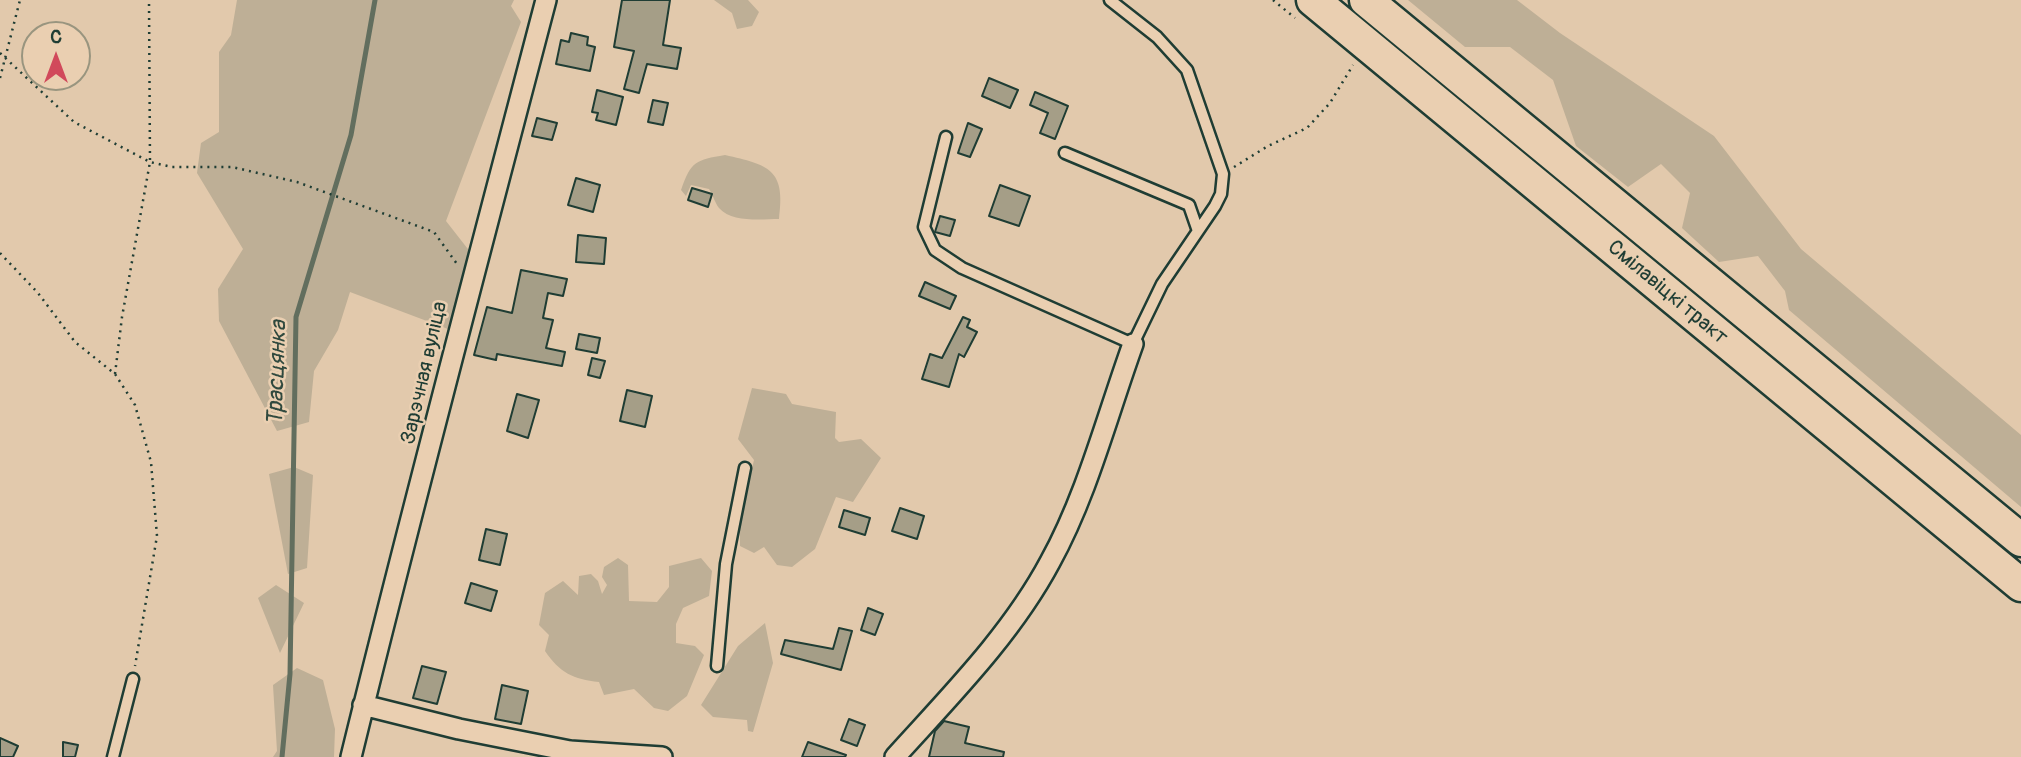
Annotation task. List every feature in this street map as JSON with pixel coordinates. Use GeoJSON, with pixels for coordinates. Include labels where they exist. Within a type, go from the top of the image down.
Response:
{"type":"FeatureCollection","features":[{"type":"Feature","properties":{"kind":"highway","name":"Смілавіцкі тракт"},"geometry":{"type":"LineString","coordinates":[[1312,0],[2021,585]]}},
{"type":"Feature","properties":{"kind":"highway","name":"Смілавіцкі тракт"},"geometry":{"type":"LineString","coordinates":[[1366,0],[2021,540]]}},
{"type":"Feature","properties":{"kind":"street","name":"Зарэчная вуліца"},"geometry":{"type":"LineString","coordinates":[[351,757],[445,395],[471,280],[546,0]]}},
{"type":"Feature","properties":{"kind":"street"},"geometry":{"type":"LineString","coordinates":[[895,757],[960,687],[1015,616],[1050,562],[1076,506],[1133,344]]}},
{"type":"Feature","properties":{"kind":"street"},"geometry":{"type":"LineString","coordinates":[[363,705],[459,729],[570,751],[663,757]]}},
{"type":"Feature","properties":{"kind":"lane"},"geometry":{"type":"LineString","coordinates":[[946,137],[924,227],[934,250],[962,268],[1133,344],[1162,284],[1221,194],[1223,174],[1187,70],[1157,37],[1110,0]]}},
{"type":"Feature","properties":{"kind":"lane"},"geometry":{"type":"LineString","coordinates":[[1065,153],[1189,205],[1198,231]]}},
{"type":"Feature","properties":{"kind":"lane"},"geometry":{"type":"LineString","coordinates":[[717,666],[726,564],[745,468]]}},
{"type":"Feature","properties":{"kind":"lane"},"geometry":{"type":"LineString","coordinates":[[113,757],[133,679]]}},
{"type":"Feature","properties":{"kind":"path"},"geometry":{"type":"LineString","coordinates":[[0,78],[20,0]]}},
{"type":"Feature","properties":{"kind":"path"},"geometry":{"type":"LineString","coordinates":[[116,374],[122,317],[150,162],[149,0]]}},
{"type":"Feature","properties":{"kind":"path"},"geometry":{"type":"LineString","coordinates":[[0,53],[74,122],[150,162],[172,167],[232,167],[297,182],[434,232],[471,280]]}},
{"type":"Feature","properties":{"kind":"path"},"geometry":{"type":"LineString","coordinates":[[1223,174],[1268,146],[1307,128],[1330,103],[1353,65]]}},
{"type":"Feature","properties":{"kind":"path"},"geometry":{"type":"LineString","coordinates":[[0,254],[38,293],[75,342],[116,374],[135,405],[150,462],[157,536],[133,679]]}},
{"type":"Feature","properties":{"kind":"shaded area"},"geometry":{"type":"Polygon","coordinates":[[[237,0],[514,0],[511,6],[521,22],[446,221],[471,253],[448,329],[350,292],[338,330],[314,371],[309,422],[277,431],[219,321],[218,289],[243,249],[197,173],[201,143],[219,132],[219,52],[231,35],[237,0]]]}},
{"type":"Feature","properties":{"kind":"shaded area"},"geometry":{"type":"Polygon","coordinates":[[[714,0],[748,0],[759,12],[752,26],[737,29],[732,13],[714,0]]]}},
{"type":"Feature","properties":{"kind":"shaded area"},"geometry":{"type":"Polygon","coordinates":[[[1408,0],[1517,0],[1560,33],[1714,136],[1801,249],[2021,435],[2021,507],[1789,310],[1785,291],[1758,256],[1719,262],[1682,228],[1690,193],[1661,164],[1628,187],[1576,146],[1553,80],[1510,47],[1465,47],[1408,0]]]}},
{"type":"Feature","properties":{"kind":"shaded area"},"geometry":{"type":"Polygon","coordinates":[[[725,155],[763,166],[777,179],[780,189],[779,219],[731,216],[719,208],[709,189],[691,185],[686,196],[681,190],[692,168],[707,158],[725,155]]]}},
{"type":"Feature","properties":{"kind":"shaded area"},"geometry":{"type":"Polygon","coordinates":[[[752,388],[786,394],[792,404],[836,412],[835,438],[839,442],[861,439],[881,458],[853,502],[836,497],[815,549],[792,567],[777,565],[764,547],[754,553],[740,546],[740,519],[754,460],[738,439],[752,388]]]}},
{"type":"Feature","properties":{"kind":"shaded area"},"geometry":{"type":"Polygon","coordinates":[[[294,467],[313,475],[307,568],[288,574],[269,474],[294,467]]]}},
{"type":"Feature","properties":{"kind":"shaded area"},"geometry":{"type":"Polygon","coordinates":[[[618,558],[628,565],[629,601],[657,602],[669,587],[669,566],[701,558],[712,571],[709,596],[683,608],[676,624],[676,643],[695,646],[704,655],[687,696],[668,711],[654,708],[634,689],[604,695],[599,682],[568,674],[556,665],[545,651],[549,635],[539,625],[545,593],[563,581],[578,595],[579,576],[591,574],[598,581],[602,594],[607,585],[602,577],[604,567],[618,558]]]}},
{"type":"Feature","properties":{"kind":"shaded area"},"geometry":{"type":"Polygon","coordinates":[[[276,585],[304,603],[280,653],[258,598],[276,585]]]}},
{"type":"Feature","properties":{"kind":"shaded area"},"geometry":{"type":"Polygon","coordinates":[[[765,623],[773,663],[753,732],[748,731],[747,720],[713,717],[701,705],[738,646],[765,623]]]}},
{"type":"Feature","properties":{"kind":"shaded area"},"geometry":{"type":"Polygon","coordinates":[[[297,668],[323,680],[335,729],[334,757],[273,757],[277,751],[273,685],[297,668]]]}},
{"type":"Feature","properties":{"kind":"building"},"geometry":{"type":"Polygon","coordinates":[[[622,0],[670,0],[663,45],[681,48],[677,69],[647,64],[639,93],[624,89],[634,51],[614,47],[622,0]]]}},
{"type":"Feature","properties":{"kind":"building"},"geometry":{"type":"Polygon","coordinates":[[[571,33],[588,37],[587,45],[595,47],[590,71],[556,64],[561,40],[569,42],[571,33]]]}},
{"type":"Feature","properties":{"kind":"building"},"geometry":{"type":"Polygon","coordinates":[[[989,78],[1018,90],[1010,108],[982,96],[989,78]]]}},
{"type":"Feature","properties":{"kind":"building"},"geometry":{"type":"Polygon","coordinates":[[[597,90],[623,97],[616,125],[596,120],[598,113],[592,112],[597,90]]]}},
{"type":"Feature","properties":{"kind":"building"},"geometry":{"type":"Polygon","coordinates":[[[1035,92],[1068,106],[1055,139],[1040,133],[1048,113],[1030,105],[1035,92]]]}},
{"type":"Feature","properties":{"kind":"building"},"geometry":{"type":"Polygon","coordinates":[[[653,100],[668,103],[663,125],[648,122],[653,100]]]}},
{"type":"Feature","properties":{"kind":"building"},"geometry":{"type":"Polygon","coordinates":[[[537,118],[557,123],[552,140],[532,136],[537,118]]]}},
{"type":"Feature","properties":{"kind":"building"},"geometry":{"type":"Polygon","coordinates":[[[968,123],[982,129],[970,157],[958,153],[968,123]]]}},
{"type":"Feature","properties":{"kind":"building"},"geometry":{"type":"Polygon","coordinates":[[[576,178],[600,185],[593,212],[568,205],[576,178]]]}},
{"type":"Feature","properties":{"kind":"building"},"geometry":{"type":"Polygon","coordinates":[[[1000,185],[1030,196],[1019,226],[989,216],[1000,185]]]}},
{"type":"Feature","properties":{"kind":"building"},"geometry":{"type":"Polygon","coordinates":[[[692,188],[712,194],[708,207],[688,200],[692,188]]]}},
{"type":"Feature","properties":{"kind":"building"},"geometry":{"type":"Polygon","coordinates":[[[940,216],[955,220],[950,236],[935,232],[940,216]]]}},
{"type":"Feature","properties":{"kind":"building"},"geometry":{"type":"Polygon","coordinates":[[[578,235],[606,238],[604,264],[576,262],[578,235]]]}},
{"type":"Feature","properties":{"kind":"building"},"geometry":{"type":"Polygon","coordinates":[[[521,270],[567,279],[563,296],[548,293],[543,318],[553,320],[546,348],[565,352],[562,366],[497,354],[496,360],[474,355],[487,307],[512,313],[521,270]]]}},
{"type":"Feature","properties":{"kind":"building"},"geometry":{"type":"Polygon","coordinates":[[[925,282],[956,296],[950,309],[919,296],[925,282]]]}},
{"type":"Feature","properties":{"kind":"building"},"geometry":{"type":"Polygon","coordinates":[[[963,317],[970,320],[967,327],[977,332],[964,357],[959,354],[949,387],[922,379],[930,354],[942,358],[963,317]]]}},
{"type":"Feature","properties":{"kind":"building"},"geometry":{"type":"Polygon","coordinates":[[[579,334],[600,338],[597,353],[576,349],[579,334]]]}},
{"type":"Feature","properties":{"kind":"building"},"geometry":{"type":"Polygon","coordinates":[[[592,358],[605,361],[600,378],[588,375],[592,358]]]}},
{"type":"Feature","properties":{"kind":"building"},"geometry":{"type":"Polygon","coordinates":[[[627,390],[652,396],[645,427],[620,421],[627,390]]]}},
{"type":"Feature","properties":{"kind":"building"},"geometry":{"type":"Polygon","coordinates":[[[517,394],[539,400],[528,438],[507,431],[517,394]]]}},
{"type":"Feature","properties":{"kind":"building"},"geometry":{"type":"Polygon","coordinates":[[[900,508],[924,516],[917,539],[892,531],[900,508]]]}},
{"type":"Feature","properties":{"kind":"building"},"geometry":{"type":"Polygon","coordinates":[[[844,510],[870,518],[865,535],[839,527],[844,510]]]}},
{"type":"Feature","properties":{"kind":"building"},"geometry":{"type":"Polygon","coordinates":[[[486,529],[507,534],[500,565],[479,560],[486,529]]]}},
{"type":"Feature","properties":{"kind":"building"},"geometry":{"type":"Polygon","coordinates":[[[471,583],[497,591],[491,611],[465,603],[471,583]]]}},
{"type":"Feature","properties":{"kind":"building"},"geometry":{"type":"Polygon","coordinates":[[[868,608],[883,614],[875,635],[861,630],[868,608]]]}},
{"type":"Feature","properties":{"kind":"building"},"geometry":{"type":"Polygon","coordinates":[[[839,628],[852,631],[841,670],[781,654],[785,640],[833,649],[839,628]]]}},
{"type":"Feature","properties":{"kind":"building"},"geometry":{"type":"Polygon","coordinates":[[[422,666],[446,672],[437,704],[413,698],[422,666]]]}},
{"type":"Feature","properties":{"kind":"building"},"geometry":{"type":"Polygon","coordinates":[[[502,685],[528,691],[521,724],[495,719],[502,685]]]}},
{"type":"Feature","properties":{"kind":"building"},"geometry":{"type":"Polygon","coordinates":[[[849,719],[865,725],[857,746],[841,740],[849,719]]]}},
{"type":"Feature","properties":{"kind":"building"},"geometry":{"type":"Polygon","coordinates":[[[944,721],[969,727],[965,743],[1004,752],[1003,757],[929,757],[935,731],[944,721]]]}},
{"type":"Feature","properties":{"kind":"building"},"geometry":{"type":"Polygon","coordinates":[[[0,738],[18,746],[13,757],[0,757],[0,738]]]}},
{"type":"Feature","properties":{"kind":"building"},"geometry":{"type":"Polygon","coordinates":[[[63,742],[78,745],[75,757],[63,757],[63,742]]]}},
{"type":"Feature","properties":{"kind":"building"},"geometry":{"type":"Polygon","coordinates":[[[808,742],[846,755],[802,757],[808,742]]]}},
{"type":"Feature","properties":{"kind":"waterway","name":"Трасцянка"},"geometry":{"type":"LineString","coordinates":[[282,757],[290,674],[296,317],[351,135],[375,0]]}}]}
